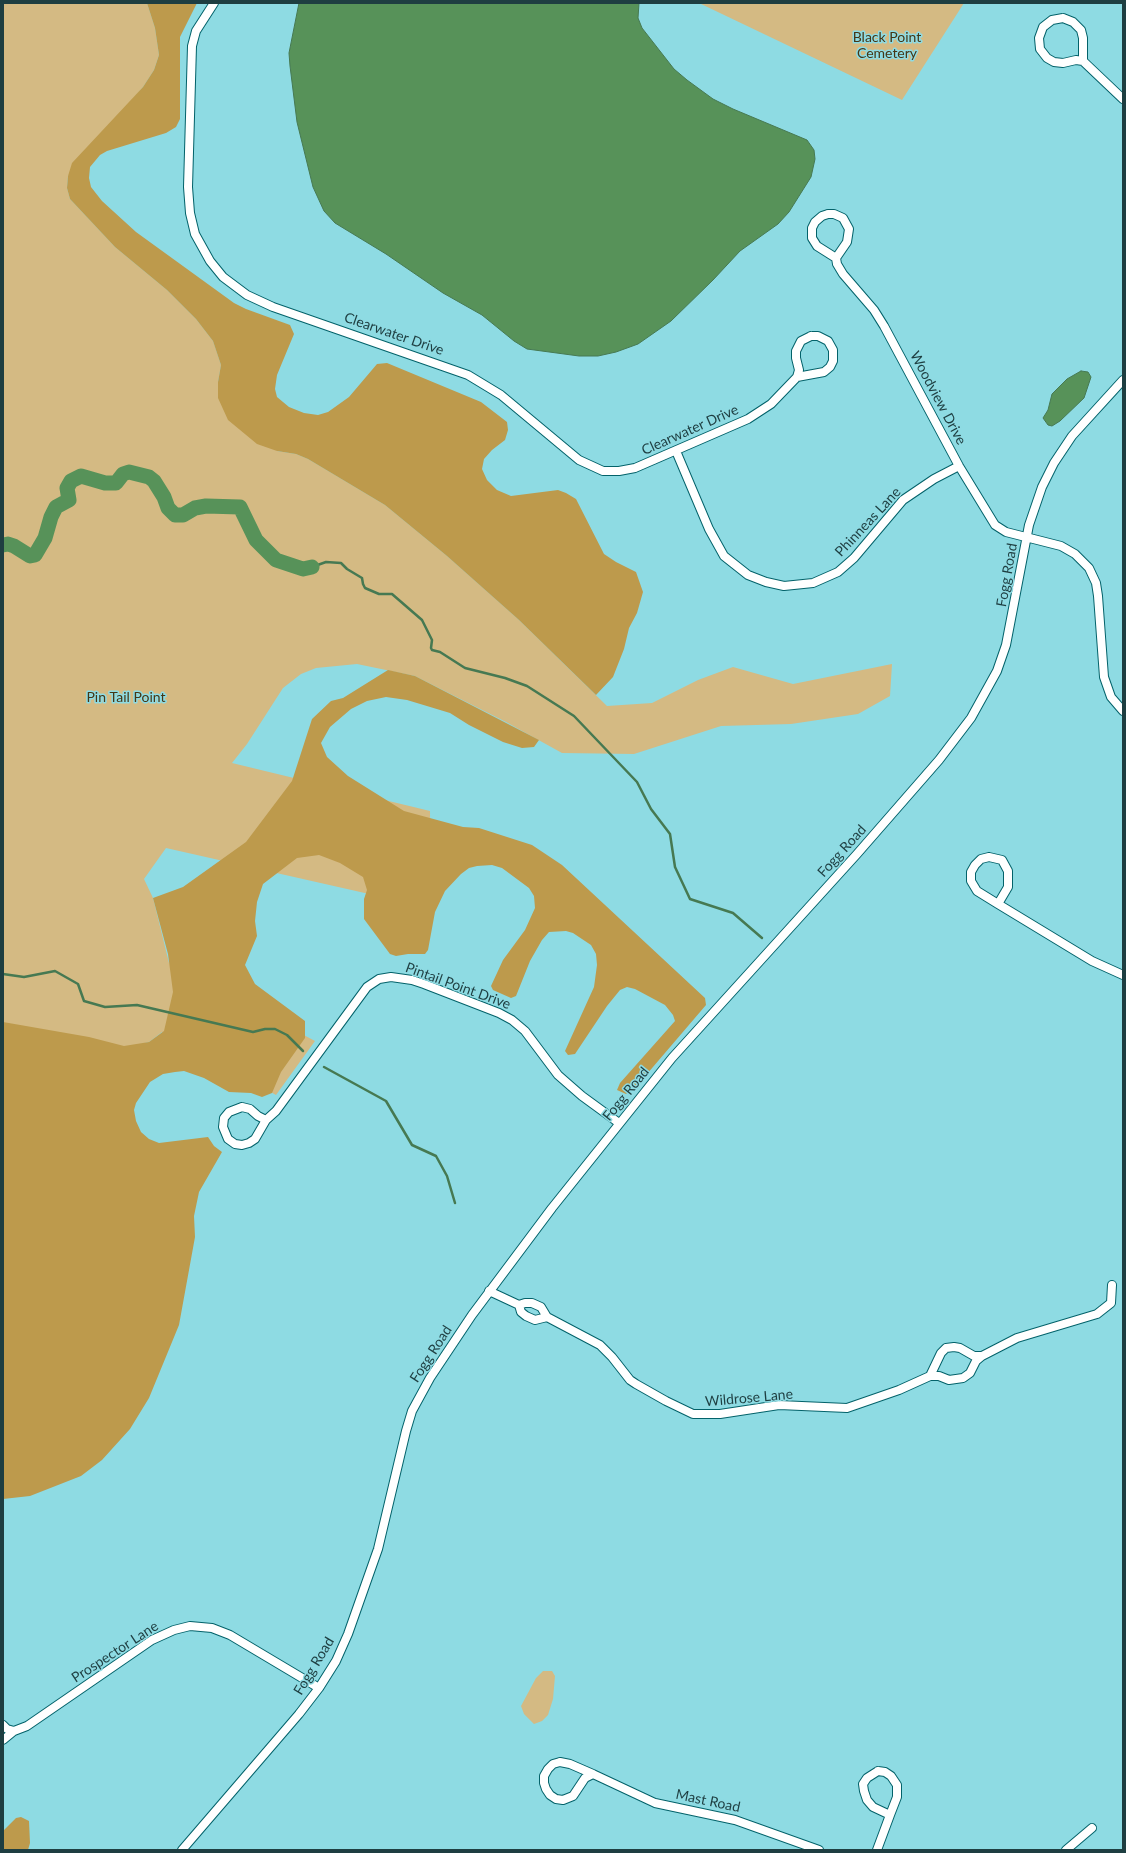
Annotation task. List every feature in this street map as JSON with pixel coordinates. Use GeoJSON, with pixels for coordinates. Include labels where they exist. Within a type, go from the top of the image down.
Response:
{"type":"FeatureCollection","features":[{"type":"Feature","properties":{"kind":"street","name":"Clearwater Drive"},"geometry":{"type":"LineString","coordinates":[[214,3],[200,25],[192,46],[188,187],[190,213],[195,234],[204,253],[223,277],[238,290],[255,300],[468,374],[501,395],[571,454],[595,468],[611,472],[649,462],[756,414],[778,398],[797,377]]}},
{"type":"Feature","properties":{"kind":"street"},"geometry":{"type":"LineString","coordinates":[[1083,61],[1083,38],[1076,24],[1070,20],[1059,18],[1045,24],[1041,31],[1039,42],[1040,49],[1045,56],[1058,63],[1076,60],[1083,61],[1123,99]]}},
{"type":"Feature","properties":{"kind":"street"},"geometry":{"type":"LineString","coordinates":[[825,215],[837,215],[843,218],[848,226],[848,239],[836,258],[817,246],[812,238],[813,225],[819,218],[825,215]]}},
{"type":"Feature","properties":{"kind":"street","name":"Woodview Drive"},"geometry":{"type":"LineString","coordinates":[[836,258],[839,269],[874,310],[884,326],[959,466],[995,525],[1002,531],[1052,542],[1066,548],[1079,558],[1092,573],[1098,596],[1104,678],[1111,697],[1123,711]]}},
{"type":"Feature","properties":{"kind":"street"},"geometry":{"type":"LineString","coordinates":[[815,336],[822,337],[828,341],[834,354],[830,367],[820,373],[806,374],[797,377],[799,370],[796,354],[801,341],[807,337],[815,336]]}},
{"type":"Feature","properties":{"kind":"street","name":"Fogg Road"},"geometry":{"type":"LineString","coordinates":[[182,1850],[273,1745],[319,1688],[340,1653],[359,1603],[382,1533],[406,1431],[417,1401],[442,1360],[489,1291],[619,1123],[698,1029],[794,926],[929,772],[971,718],[992,680],[1004,651],[1027,537],[1039,494],[1059,455],[1079,427],[1123,380]]}},
{"type":"Feature","properties":{"kind":"street","name":"Phinneas Lane"},"geometry":{"type":"LineString","coordinates":[[676,451],[708,530],[724,556],[740,570],[757,579],[774,584],[789,586],[813,583],[838,572],[854,558],[903,500],[927,483],[959,466]]}},
{"type":"Feature","properties":{"kind":"street"},"geometry":{"type":"LineString","coordinates":[[998,904],[1008,887],[1008,871],[1002,860],[993,857],[985,858],[972,868],[971,881],[977,891],[998,904],[1092,961],[1123,975]]}},
{"type":"Feature","properties":{"kind":"street","name":"Pintail Point Drive"},"geometry":{"type":"LineString","coordinates":[[266,1120],[258,1116],[250,1109],[237,1108],[227,1115],[223,1123],[223,1131],[231,1142],[238,1145],[245,1144],[255,1139],[266,1120],[276,1111],[367,987],[379,979],[391,977],[412,980],[424,984],[499,1013],[512,1020],[525,1031],[558,1075],[582,1096],[619,1123]]}},
{"type":"Feature","properties":{"kind":"street"},"geometry":{"type":"LineString","coordinates":[[930,1376],[939,1376],[949,1380],[958,1380],[970,1373],[976,1361],[982,1356],[1017,1338],[1097,1314],[1112,1303],[1112,1285]]}},
{"type":"Feature","properties":{"kind":"street","name":"Wildrose Lane"},"geometry":{"type":"LineString","coordinates":[[489,1291],[519,1305],[521,1312],[535,1320],[547,1317]]}},
{"type":"Feature","properties":{"kind":"street","name":"Wildrose Lane"},"geometry":{"type":"LineString","coordinates":[[519,1305],[525,1302],[541,1307],[547,1317],[600,1345],[612,1357],[630,1380],[666,1401],[693,1414],[720,1414],[778,1405],[847,1408],[892,1392],[930,1376]]}},
{"type":"Feature","properties":{"kind":"street"},"geometry":{"type":"LineString","coordinates":[[930,1376],[934,1370],[938,1357],[946,1348],[956,1347],[974,1356],[982,1356]]}},
{"type":"Feature","properties":{"kind":"street","name":"Prospector Lane"},"geometry":{"type":"LineString","coordinates":[[3,1740],[14,1731],[28,1726],[152,1640],[174,1630],[190,1626],[212,1628],[230,1635],[319,1688]]}},
{"type":"Feature","properties":{"kind":"street"},"geometry":{"type":"LineString","coordinates":[[3,1725],[7,1729],[14,1731]]}},
{"type":"Feature","properties":{"kind":"street","name":"Mast Road"},"geometry":{"type":"LineString","coordinates":[[593,1774],[585,1778],[576,1794],[567,1799],[553,1797],[544,1786],[544,1776],[548,1769],[553,1764],[567,1762],[593,1774],[655,1803],[735,1820],[819,1850]]}},
{"type":"Feature","properties":{"kind":"street"},"geometry":{"type":"LineString","coordinates":[[877,1850],[897,1797],[897,1785],[894,1778],[888,1774],[875,1772],[869,1775],[865,1781],[863,1788],[865,1795],[873,1807],[890,1815]]}},
{"type":"Feature","properties":{"kind":"street"},"geometry":{"type":"LineString","coordinates":[[1066,1850],[1092,1828]]}},
{"type":"Feature","properties":{"kind":"green space","name":"Pin Tail Point"},"geometry":{"type":"Polygon","coordinates":[[[3,3],[147,3],[155,28],[159,55],[154,70],[143,87],[68,176],[67,188],[70,199],[115,247],[167,290],[196,319],[213,341],[221,365],[218,382],[277,451],[296,454],[308,459],[385,505],[447,556],[519,620],[607,706],[652,703],[698,680],[733,667],[793,684],[892,664],[890,696],[858,714],[791,724],[721,726],[634,754],[562,753],[506,722],[415,676],[357,664],[316,668],[301,674],[283,688],[247,744],[232,763],[430,811],[431,908],[166,848],[144,879],[153,898],[169,963],[315,1041],[276,1095],[162,1032],[149,1042],[3,1078],[3,3]]]}},
{"type":"Feature","properties":{"kind":"green space","name":"Black Point Cemetery"},"geometry":{"type":"Polygon","coordinates":[[[699,3],[964,3],[902,100],[699,3]]]}},
{"type":"Feature","properties":{"kind":"green space"},"geometry":{"type":"Polygon","coordinates":[[[543,1671],[552,1671],[555,1676],[553,1699],[548,1715],[542,1721],[534,1724],[524,1714],[521,1706],[536,1678],[543,1671]]]}},
{"type":"Feature","properties":{"kind":"shaded area"},"geometry":{"type":"Polygon","coordinates":[[[147,3],[197,3],[180,37],[180,119],[176,127],[166,133],[107,151],[100,155],[90,167],[89,178],[91,187],[102,201],[136,232],[234,303],[290,325],[294,334],[277,375],[275,389],[277,397],[289,407],[304,413],[318,415],[328,412],[349,397],[377,364],[387,363],[481,402],[507,422],[508,430],[505,440],[492,450],[484,459],[482,469],[487,480],[497,490],[511,496],[558,490],[576,499],[604,554],[636,572],[643,592],[637,613],[629,628],[624,649],[613,677],[596,695],[519,620],[447,556],[385,505],[308,459],[296,454],[277,451],[257,444],[228,420],[218,398],[218,382],[221,365],[213,341],[196,319],[167,290],[115,247],[70,199],[67,188],[68,176],[72,163],[143,87],[154,70],[159,55],[155,28],[147,3]]]}},
{"type":"Feature","properties":{"kind":"shaded area"},"geometry":{"type":"Polygon","coordinates":[[[299,3],[639,3],[638,18],[642,28],[674,69],[687,80],[713,99],[733,109],[807,140],[814,150],[815,159],[811,177],[789,212],[778,224],[740,251],[671,321],[638,344],[616,352],[598,356],[579,356],[527,349],[514,341],[482,315],[443,293],[386,254],[335,223],[324,211],[313,187],[297,122],[290,66],[289,53],[299,3]]]}},
{"type":"Feature","properties":{"kind":"shaded area"},"geometry":{"type":"Polygon","coordinates":[[[1081,371],[1088,372],[1091,377],[1084,398],[1060,421],[1052,426],[1048,425],[1043,418],[1048,410],[1052,394],[1067,379],[1081,371]]]}},
{"type":"Feature","properties":{"kind":"shaded area"},"geometry":{"type":"Polygon","coordinates":[[[388,670],[415,676],[539,740],[534,747],[522,748],[503,742],[469,725],[450,713],[407,700],[386,697],[367,701],[351,709],[330,727],[321,743],[327,757],[348,776],[404,811],[463,827],[479,828],[532,845],[562,865],[705,998],[706,1005],[635,1088],[626,1094],[617,1090],[620,1083],[675,1021],[673,1015],[665,1005],[635,989],[627,987],[620,990],[607,1006],[575,1054],[568,1055],[565,1051],[594,987],[597,965],[596,954],[591,945],[573,933],[566,931],[549,932],[542,940],[530,961],[516,996],[511,998],[493,990],[491,986],[503,960],[525,930],[535,908],[534,896],[529,888],[502,868],[492,865],[477,866],[469,868],[461,874],[445,891],[435,912],[428,950],[425,954],[396,956],[390,954],[364,919],[364,899],[367,890],[363,877],[340,863],[319,855],[297,858],[263,884],[257,902],[255,921],[257,936],[245,965],[255,984],[305,1021],[305,1038],[281,1072],[272,1093],[262,1097],[251,1093],[229,1092],[204,1078],[184,1071],[175,1072],[163,1074],[150,1082],[136,1103],[134,1110],[136,1121],[141,1132],[149,1139],[159,1143],[208,1137],[214,1146],[222,1152],[199,1192],[194,1216],[195,1237],[179,1325],[149,1398],[130,1429],[102,1460],[81,1476],[30,1496],[3,1499],[3,1022],[89,1037],[124,1046],[149,1042],[164,1031],[173,992],[168,954],[153,898],[183,887],[246,842],[292,781],[312,719],[331,701],[343,698],[388,670]]]}},
{"type":"Feature","properties":{"kind":"shaded area"},"geometry":{"type":"Polygon","coordinates":[[[21,1817],[29,1821],[30,1843],[28,1850],[3,1850],[3,1831],[16,1818],[21,1817]]]}},
{"type":"Feature","properties":{"kind":"waterway"},"geometry":{"type":"LineString","coordinates":[[3,545],[8,544],[30,556],[35,555],[45,538],[51,517],[56,507],[69,500],[67,488],[71,481],[81,476],[105,483],[116,483],[123,474],[129,472],[149,477],[154,481],[164,497],[168,508],[175,515],[183,515],[195,508],[206,506],[240,507],[256,540],[276,560],[303,569],[312,567]]}},
{"type":"Feature","properties":{"kind":"waterway"},"geometry":{"type":"LineString","coordinates":[[312,567],[326,562],[341,563],[347,569],[362,578],[365,588],[379,594],[392,594],[422,620],[432,640],[432,650],[440,652],[465,668],[505,678],[527,686],[574,716],[637,782],[651,809],[670,834],[675,867],[690,899],[733,913],[762,938]]}},
{"type":"Feature","properties":{"kind":"waterway"},"geometry":{"type":"LineString","coordinates":[[3,974],[24,977],[55,971],[78,984],[84,1001],[105,1007],[137,1005],[253,1032],[265,1029],[275,1029],[287,1035],[303,1051]]}},
{"type":"Feature","properties":{"kind":"waterway"},"geometry":{"type":"LineString","coordinates":[[324,1067],[386,1101],[412,1145],[436,1156],[447,1176],[455,1203]]}}]}
